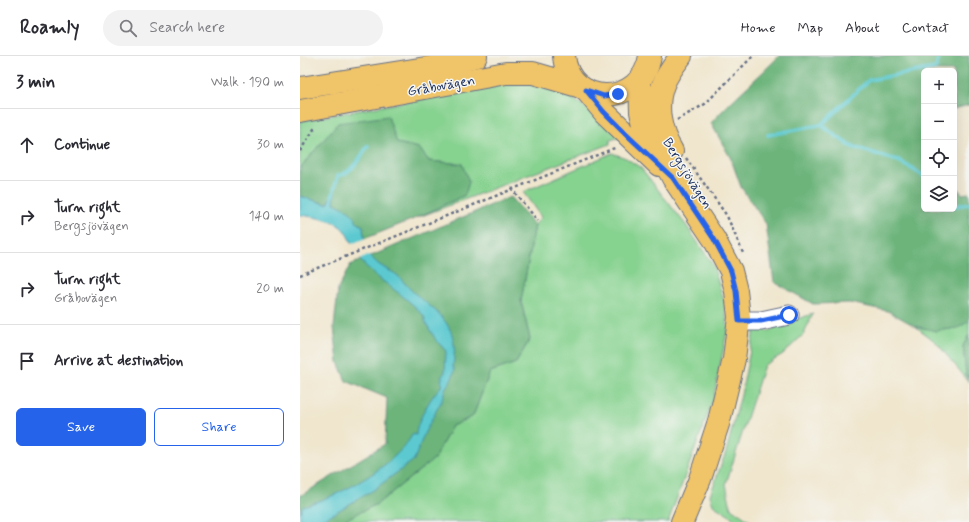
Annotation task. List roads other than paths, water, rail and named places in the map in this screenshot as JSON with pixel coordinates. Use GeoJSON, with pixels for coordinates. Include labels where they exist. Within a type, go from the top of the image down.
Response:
{"type":"FeatureCollection","features":[{"type":"Feature","properties":{"kind":"main road","name":"Gråbovägen"},"geometry":{"type":"LineString","coordinates":[[385,75],[438,56]]}},
{"type":"Feature","properties":{"kind":"main road","name":"Gråbovägen"},"geometry":{"type":"LineString","coordinates":[[307,87],[432,67],[476,56]]}},
{"type":"Feature","properties":{"kind":"main road"},"geometry":{"type":"LineString","coordinates":[[564,56],[570,76],[584,89]]}},
{"type":"Feature","properties":{"kind":"main road","name":"Bergsjövägen"},"geometry":{"type":"LineString","coordinates":[[681,56],[662,86],[659,108],[661,123],[667,143],[724,232],[735,264],[738,282],[736,291]]}},
{"type":"Feature","properties":{"kind":"main road","name":"Gråbovägen"},"geometry":{"type":"LineString","coordinates":[[312,114],[506,73],[533,73],[604,96],[618,94],[630,89],[649,63]]}},
{"type":"Feature","properties":{"kind":"main road","name":"Bergsjövägen"},"geometry":{"type":"LineString","coordinates":[[649,63],[641,112],[644,123],[673,178],[714,239],[731,271],[736,291],[739,321],[734,359],[719,421],[700,479],[682,522]]}},
{"type":"Feature","properties":{"kind":"main road","name":"Bergsjövägen"},"geometry":{"type":"LineString","coordinates":[[584,89],[608,117],[673,178]]}},
{"type":"Feature","properties":{"kind":"lane"},"geometry":{"type":"LineString","coordinates":[[739,321],[761,321],[789,315]]}},
{"type":"Feature","properties":{"kind":"water"},"geometry":{"type":"Polygon","coordinates":[[[335,192],[334,203],[348,211],[354,216],[357,223],[363,226],[369,253],[376,262],[397,275],[446,322],[453,340],[453,366],[455,369],[452,378],[445,389],[442,400],[425,432],[414,460],[372,491],[329,516],[315,522],[300,522],[300,512],[303,506],[349,488],[364,479],[393,458],[413,434],[416,435],[425,409],[441,387],[442,376],[445,372],[446,351],[432,334],[423,315],[361,261],[341,227],[327,220],[300,215],[300,196],[326,204],[329,203],[332,193],[335,192]]]}},
{"type":"Feature","properties":{"kind":"waterway"},"geometry":{"type":"LineString","coordinates":[[768,135],[821,125],[869,80],[936,68],[939,56]]}},
{"type":"Feature","properties":{"kind":"waterway"},"geometry":{"type":"LineString","coordinates":[[821,125],[850,146],[899,161],[921,174]]}},
{"type":"Feature","properties":{"kind":"waterway"},"geometry":{"type":"LineString","coordinates":[[332,197],[338,176],[352,168],[368,146]]}},
{"type":"Feature","properties":{"kind":"waterway"},"geometry":{"type":"LineString","coordinates":[[957,206],[969,204]]}}]}
